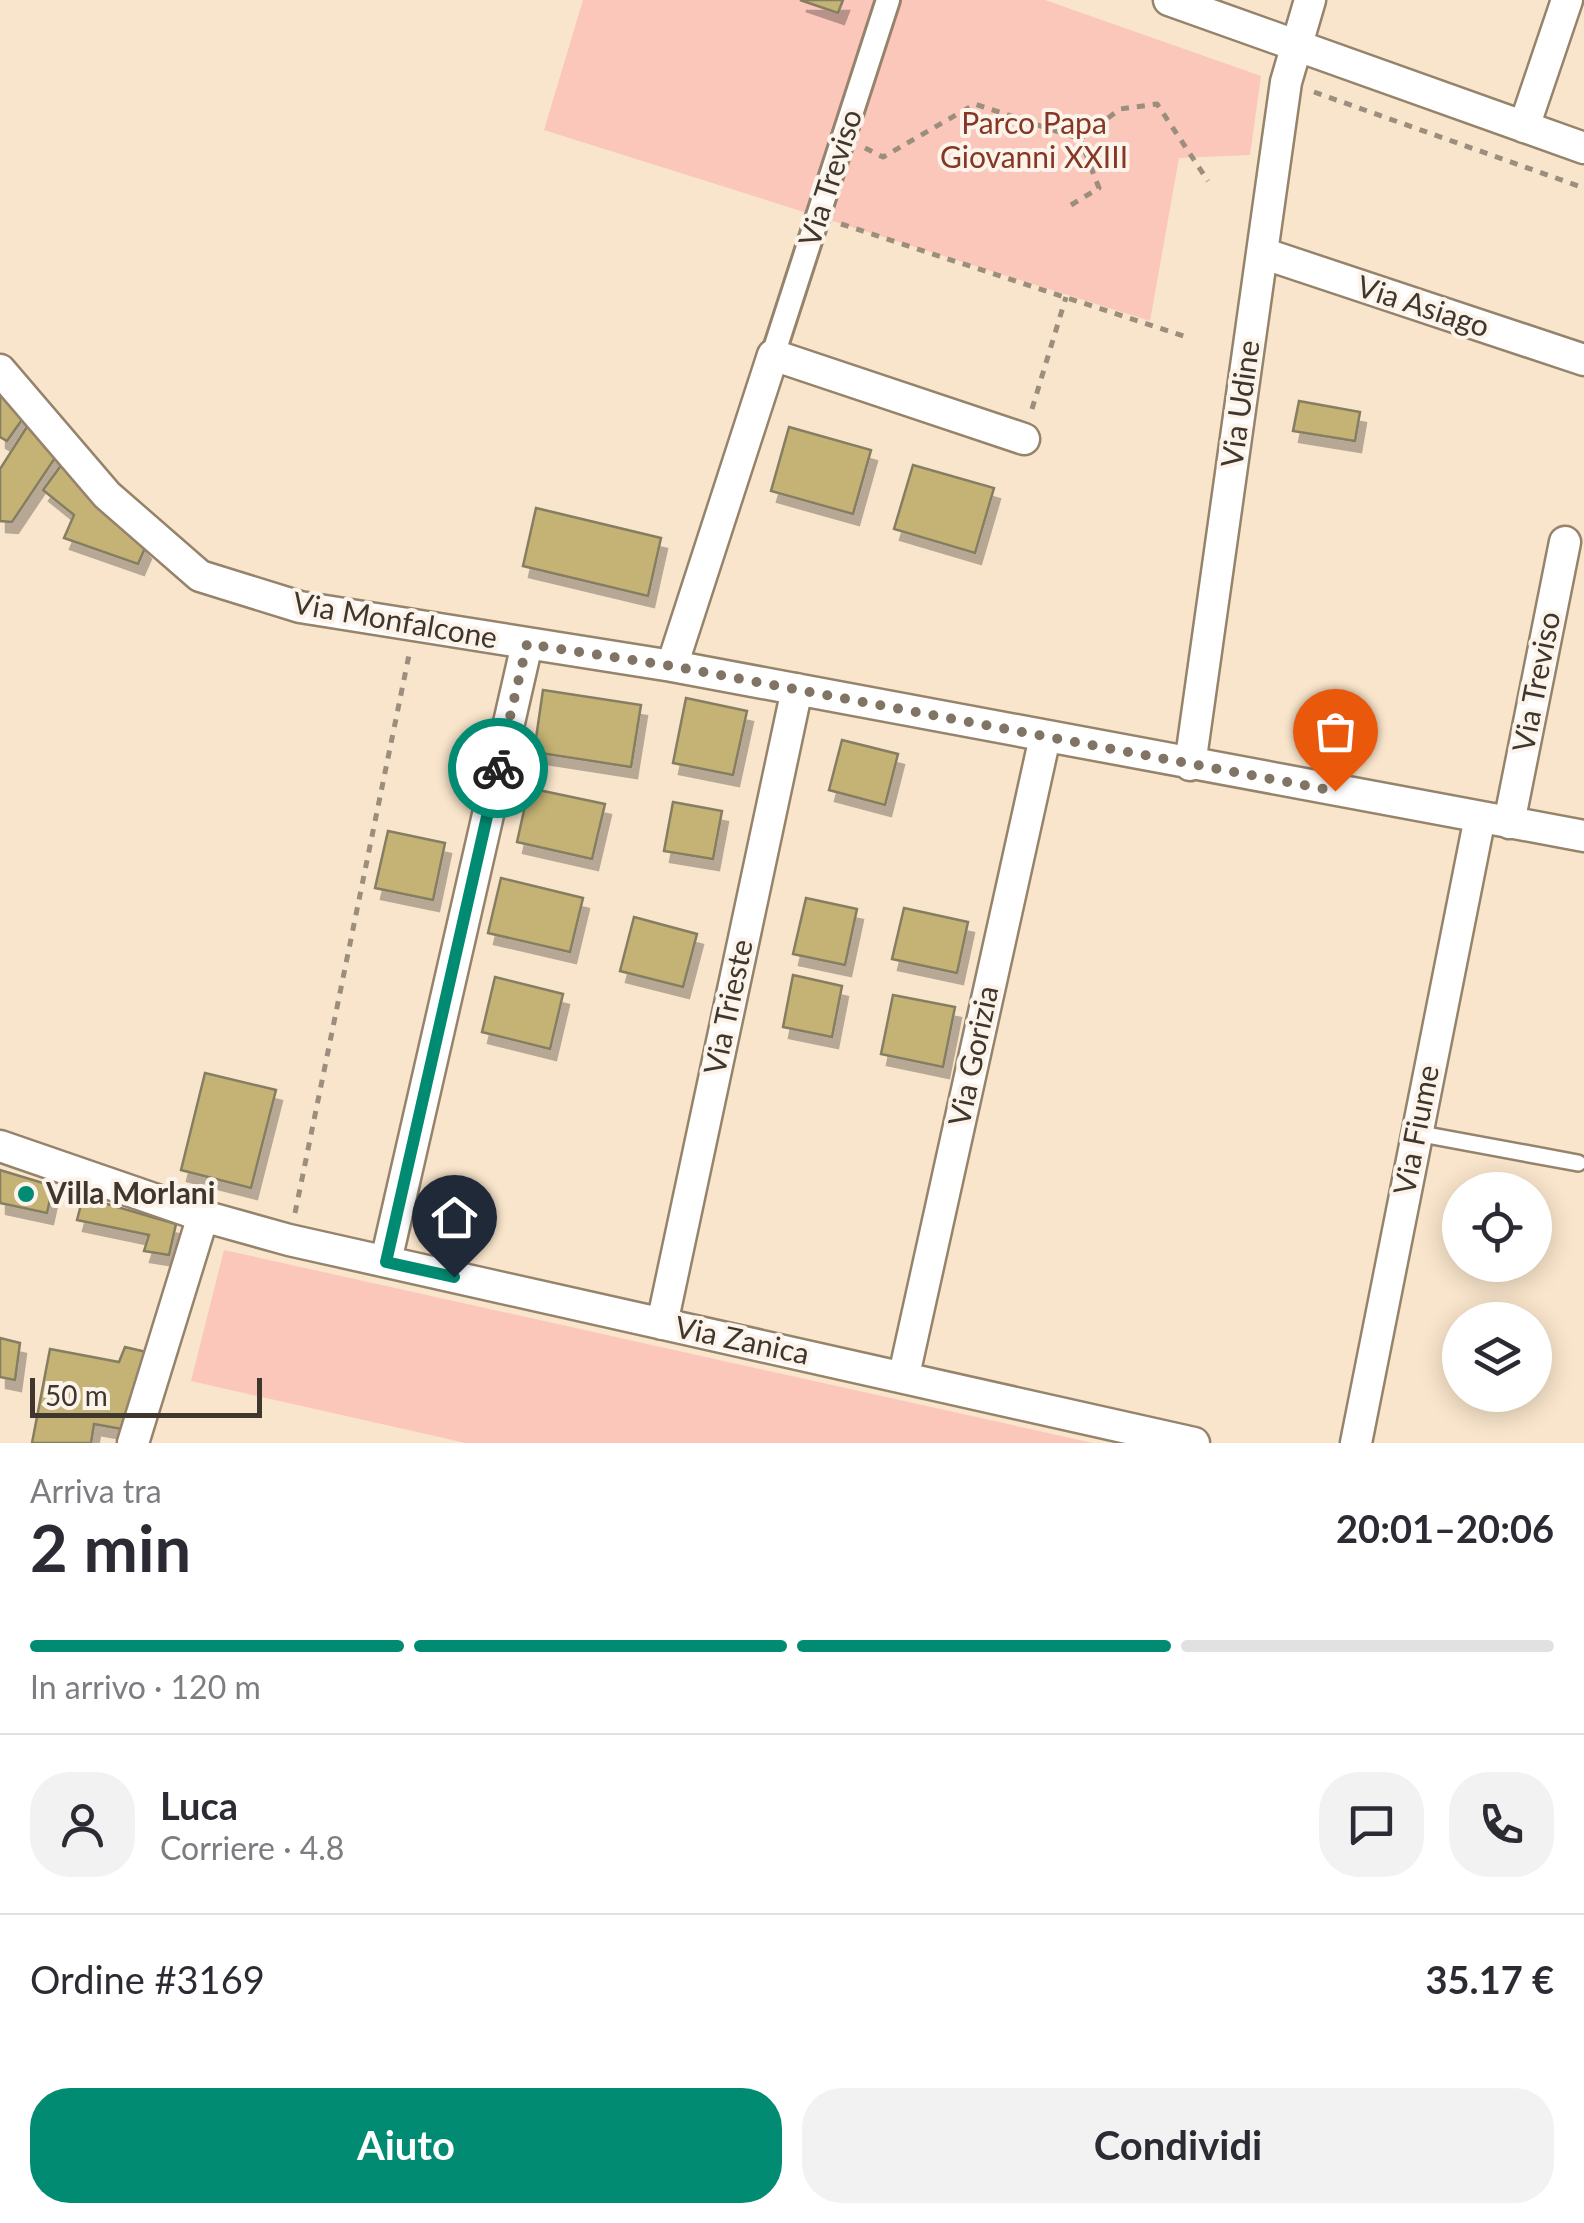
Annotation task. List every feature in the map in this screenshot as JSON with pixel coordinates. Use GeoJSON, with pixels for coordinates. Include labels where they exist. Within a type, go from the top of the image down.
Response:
{"type":"FeatureCollection","features":[{"type":"Feature","properties":{"kind":"street","name":"Via Treviso"},"geometry":{"type":"LineString","coordinates":[[672,666],[888,0]]}},
{"type":"Feature","properties":{"kind":"street"},"geometry":{"type":"LineString","coordinates":[[1169,0],[1584,148]]}},
{"type":"Feature","properties":{"kind":"street","name":"Via Udine"},"geometry":{"type":"LineString","coordinates":[[1190,765],[1286,82],[1310,0]]}},
{"type":"Feature","properties":{"kind":"street"},"geometry":{"type":"LineString","coordinates":[[1524,126],[1567,0]]}},
{"type":"Feature","properties":{"kind":"street","name":"Via Asiago"},"geometry":{"type":"LineString","coordinates":[[1262,253],[1584,360]]}},
{"type":"Feature","properties":{"kind":"street"},"geometry":{"type":"LineString","coordinates":[[773,355],[1024,440]]}},
{"type":"Feature","properties":{"kind":"street","name":"Via Monfalcone"},"geometry":{"type":"LineString","coordinates":[[0,370],[106,494],[200,576],[300,608],[416,623],[672,666],[1584,836]]}},
{"type":"Feature","properties":{"kind":"street","name":"Via Treviso"},"geometry":{"type":"LineString","coordinates":[[1495,820],[1566,542]]}},
{"type":"Feature","properties":{"kind":"street"},"geometry":{"type":"LineString","coordinates":[[386,1262],[527,644]]}},
{"type":"Feature","properties":{"kind":"street","name":"Via Trieste"},"geometry":{"type":"LineString","coordinates":[[662,1324],[796,690]]}},
{"type":"Feature","properties":{"kind":"street","name":"Via Gorizia"},"geometry":{"type":"LineString","coordinates":[[904,1375],[1044,737]]}},
{"type":"Feature","properties":{"kind":"street","name":"Via Fiume"},"geometry":{"type":"LineString","coordinates":[[1356,1443],[1416,1133],[1495,820]]}},
{"type":"Feature","properties":{"kind":"street","name":"Via Zanica"},"geometry":{"type":"LineString","coordinates":[[0,1146],[203,1216],[289,1240],[904,1375],[1142,1436],[1194,1443]]}},
{"type":"Feature","properties":{"kind":"street"},"geometry":{"type":"LineString","coordinates":[[133,1443],[203,1216]]}},
{"type":"Feature","properties":{"kind":"lane"},"geometry":{"type":"LineString","coordinates":[[1416,1133],[1578,1162]]}},
{"type":"Feature","properties":{"kind":"path"},"geometry":{"type":"LineString","coordinates":[[1286,82],[1584,188]]}},
{"type":"Feature","properties":{"kind":"path"},"geometry":{"type":"LineString","coordinates":[[844,138],[882,157],[975,104],[1080,139]]}},
{"type":"Feature","properties":{"kind":"path"},"geometry":{"type":"LineString","coordinates":[[1080,139],[1120,108],[1156,104],[1208,181]]}},
{"type":"Feature","properties":{"kind":"path"},"geometry":{"type":"LineString","coordinates":[[1070,205],[1099,188],[1080,139]]}},
{"type":"Feature","properties":{"kind":"path"},"geometry":{"type":"LineString","coordinates":[[818,216],[1190,338]]}},
{"type":"Feature","properties":{"kind":"path"},"geometry":{"type":"LineString","coordinates":[[1024,440],[1066,297]]}},
{"type":"Feature","properties":{"kind":"path"},"geometry":{"type":"LineString","coordinates":[[289,1240],[416,623]]}},
{"type":"Feature","properties":{"kind":"green space","name":"Parco Papa Giovanni XXIII"},"geometry":{"type":"Polygon","coordinates":[[[583,0],[1045,0],[1261,76],[1250,155],[1179,158],[1150,321],[544,130],[583,0]]]}},
{"type":"Feature","properties":{"kind":"green space"},"geometry":{"type":"Polygon","coordinates":[[[224,1250],[1093,1443],[466,1443],[191,1381],[224,1250]]]}},
{"type":"Feature","properties":{"kind":"building"},"geometry":{"type":"Polygon","coordinates":[[[800,0],[843,0],[838,13],[800,0]]]}},
{"type":"Feature","properties":{"kind":"building"},"geometry":{"type":"Polygon","coordinates":[[[0,385],[26,414],[7,441],[0,437],[0,385]]]}},
{"type":"Feature","properties":{"kind":"building"},"geometry":{"type":"Polygon","coordinates":[[[1299,401],[1360,412],[1355,441],[1293,431],[1299,401]]]}},
{"type":"Feature","properties":{"kind":"building"},"geometry":{"type":"Polygon","coordinates":[[[30,422],[59,452],[12,522],[0,521],[0,469],[30,422]]]}},
{"type":"Feature","properties":{"kind":"building"},"geometry":{"type":"Polygon","coordinates":[[[789,427],[871,450],[853,514],[771,491],[789,427]]]}},
{"type":"Feature","properties":{"kind":"building"},"geometry":{"type":"Polygon","coordinates":[[[65,460],[145,548],[138,564],[64,538],[74,515],[43,490],[65,460]]]}},
{"type":"Feature","properties":{"kind":"building"},"geometry":{"type":"Polygon","coordinates":[[[913,465],[994,488],[975,553],[894,529],[913,465]]]}},
{"type":"Feature","properties":{"kind":"building"},"geometry":{"type":"Polygon","coordinates":[[[536,508],[661,538],[648,596],[523,566],[536,508]]]}},
{"type":"Feature","properties":{"kind":"building"},"geometry":{"type":"Polygon","coordinates":[[[543,690],[641,705],[631,767],[534,752],[543,690]]]}},
{"type":"Feature","properties":{"kind":"building"},"geometry":{"type":"Polygon","coordinates":[[[686,698],[747,711],[733,775],[673,763],[686,698]]]}},
{"type":"Feature","properties":{"kind":"building"},"geometry":{"type":"Polygon","coordinates":[[[842,740],[898,754],[885,805],[829,790],[842,740]]]}},
{"type":"Feature","properties":{"kind":"building"},"geometry":{"type":"Polygon","coordinates":[[[529,788],[605,804],[592,859],[517,842],[529,788]]]}},
{"type":"Feature","properties":{"kind":"building"},"geometry":{"type":"Polygon","coordinates":[[[673,802],[722,811],[713,859],[664,851],[673,802]]]}},
{"type":"Feature","properties":{"kind":"building"},"geometry":{"type":"Polygon","coordinates":[[[388,831],[445,843],[433,900],[375,888],[388,831]]]}},
{"type":"Feature","properties":{"kind":"building"},"geometry":{"type":"Polygon","coordinates":[[[501,878],[583,898],[570,952],[488,933],[501,878]]]}},
{"type":"Feature","properties":{"kind":"building"},"geometry":{"type":"Polygon","coordinates":[[[806,898],[857,909],[845,965],[793,954],[806,898]]]}},
{"type":"Feature","properties":{"kind":"building"},"geometry":{"type":"Polygon","coordinates":[[[904,908],[968,922],[957,973],[892,959],[904,908]]]}},
{"type":"Feature","properties":{"kind":"building"},"geometry":{"type":"Polygon","coordinates":[[[634,917],[697,934],[683,987],[620,971],[634,917]]]}},
{"type":"Feature","properties":{"kind":"building"},"geometry":{"type":"Polygon","coordinates":[[[793,975],[842,986],[832,1037],[783,1027],[793,975]]]}},
{"type":"Feature","properties":{"kind":"building"},"geometry":{"type":"Polygon","coordinates":[[[495,977],[563,994],[550,1049],[482,1032],[495,977]]]}},
{"type":"Feature","properties":{"kind":"building"},"geometry":{"type":"Polygon","coordinates":[[[893,995],[955,1007],[943,1067],[881,1054],[893,995]]]}},
{"type":"Feature","properties":{"kind":"building"},"geometry":{"type":"Polygon","coordinates":[[[205,1073],[276,1090],[251,1188],[181,1170],[205,1073]]]}},
{"type":"Feature","properties":{"kind":"building","name":"Villa Morlani"},"geometry":{"type":"Polygon","coordinates":[[[0,1170],[53,1186],[47,1213],[0,1203],[0,1170]]]}},
{"type":"Feature","properties":{"kind":"building"},"geometry":{"type":"Polygon","coordinates":[[[83,1197],[176,1224],[169,1255],[144,1251],[149,1235],[77,1220],[83,1197]]]}},
{"type":"Feature","properties":{"kind":"building"},"geometry":{"type":"Polygon","coordinates":[[[0,1338],[20,1343],[15,1380],[0,1377],[0,1338]]]}},
{"type":"Feature","properties":{"kind":"building"},"geometry":{"type":"Polygon","coordinates":[[[125,1347],[146,1352],[127,1430],[94,1424],[91,1443],[32,1443],[50,1349],[119,1362],[125,1347]]]}},
{"type":"Feature","properties":{"kind":"way so far"},"geometry":{"type":"LineString","coordinates":[[498,768],[527,644],[672,666],[1335,791]]}},
{"type":"Feature","properties":{"kind":"place","name":"Villa Morlani"},"geometry":{"type":"Point","coordinates":[26,1194]}},
{"type":"Feature","properties":{"kind":"route"},"geometry":{"type":"LineString","coordinates":[[454,1277],[386,1262],[498,768]]}}]}
